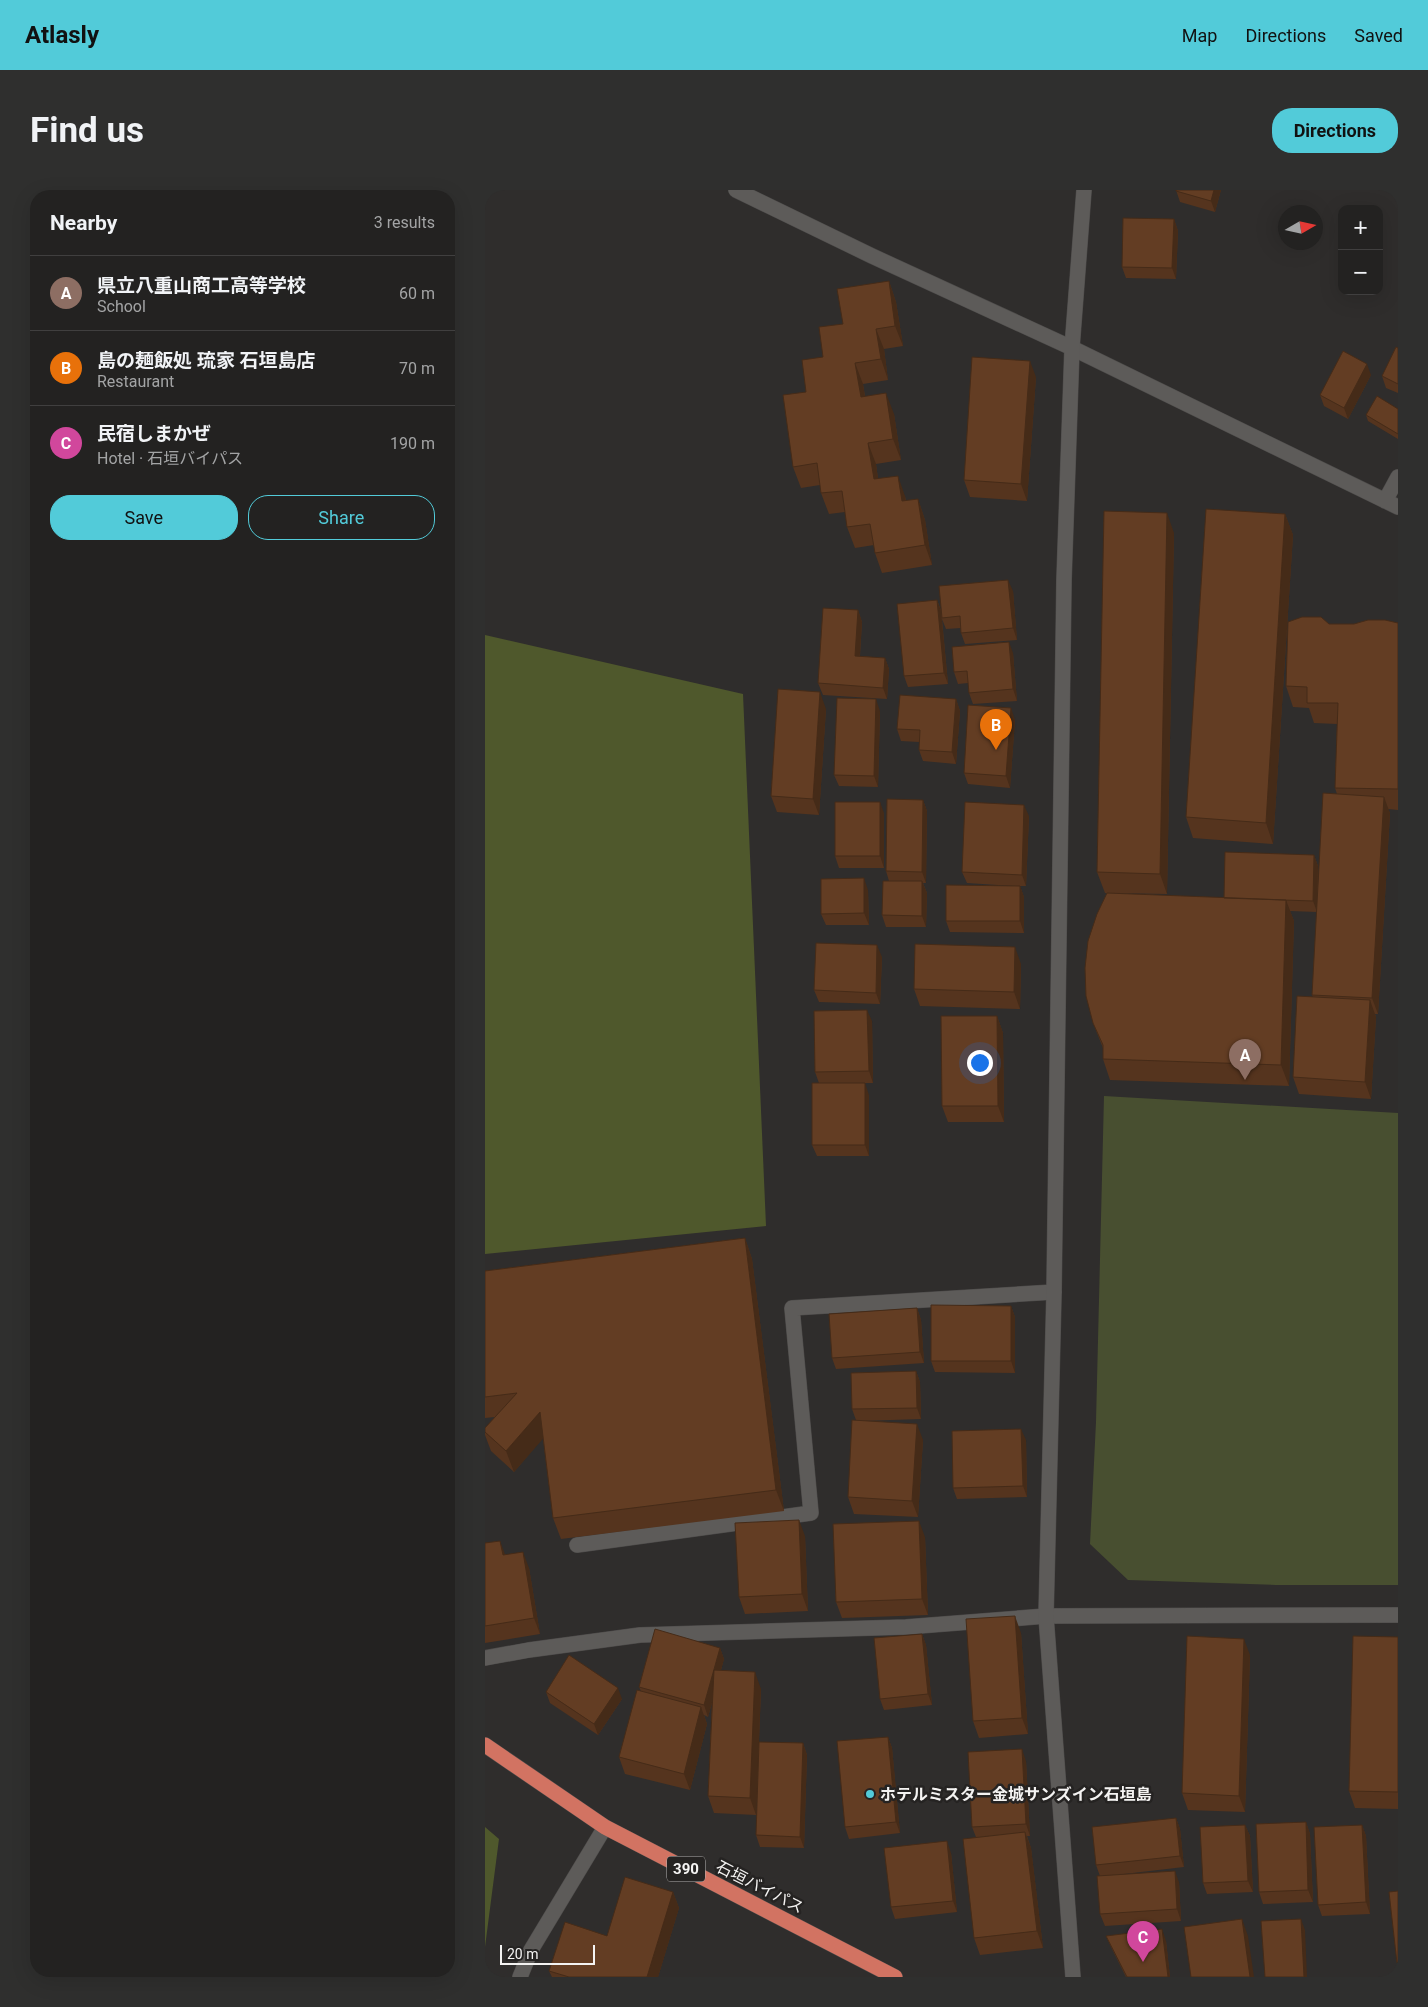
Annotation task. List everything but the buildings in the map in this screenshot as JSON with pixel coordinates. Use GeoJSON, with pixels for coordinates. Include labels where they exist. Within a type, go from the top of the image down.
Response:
{"type":"FeatureCollection","features":[{"type":"Feature","properties":{"kind":"highway","name":"石垣バイパス"},"geometry":{"type":"LineString","coordinates":[[485,1745],[605,1827],[895,1977]]}},
{"type":"Feature","properties":{"kind":"street"},"geometry":{"type":"LineString","coordinates":[[736,190],[881,260],[1072,348],[1391,504],[1398,477]]}},
{"type":"Feature","properties":{"kind":"street"},"geometry":{"type":"LineString","coordinates":[[1073,1977],[1046,1616],[1054,1292],[1064,580],[1072,348],[1084,190]]}},
{"type":"Feature","properties":{"kind":"street"},"geometry":{"type":"LineString","coordinates":[[577,1545],[811,1512],[792,1308],[1054,1292]]}},
{"type":"Feature","properties":{"kind":"street"},"geometry":{"type":"LineString","coordinates":[[485,1658],[640,1635],[906,1627],[1046,1616],[1398,1615]]}},
{"type":"Feature","properties":{"kind":"street"},"geometry":{"type":"LineString","coordinates":[[520,1977],[531,1950],[605,1827]]}},
{"type":"Feature","properties":{"kind":"green space"},"geometry":{"type":"Polygon","coordinates":[[[485,635],[743,694],[766,1226],[485,1254],[485,635]]]}},
{"type":"Feature","properties":{"kind":"green space"},"geometry":{"type":"Polygon","coordinates":[[[1104,1096],[1398,1113],[1398,1585],[1276,1585],[1128,1580],[1090,1544],[1096,1422],[1104,1096]]]}},
{"type":"Feature","properties":{"kind":"green space"},"geometry":{"type":"Polygon","coordinates":[[[485,1827],[499,1839],[485,1947],[485,1827]]]}},
{"type":"Feature","properties":{"kind":"place","name":"島の麺飯処 琉家 石垣島店"},"geometry":{"type":"Point","coordinates":[996,750]}},
{"type":"Feature","properties":{"kind":"place","name":"県立八重山商工高等学校"},"geometry":{"type":"Point","coordinates":[1245,1080]}},
{"type":"Feature","properties":{"kind":"place","name":"ホテルミスター金城サンズイン石垣島"},"geometry":{"type":"Point","coordinates":[870,1794]}},
{"type":"Feature","properties":{"kind":"place","name":"民宿しまかぜ"},"geometry":{"type":"Point","coordinates":[1143,1962]}}]}
